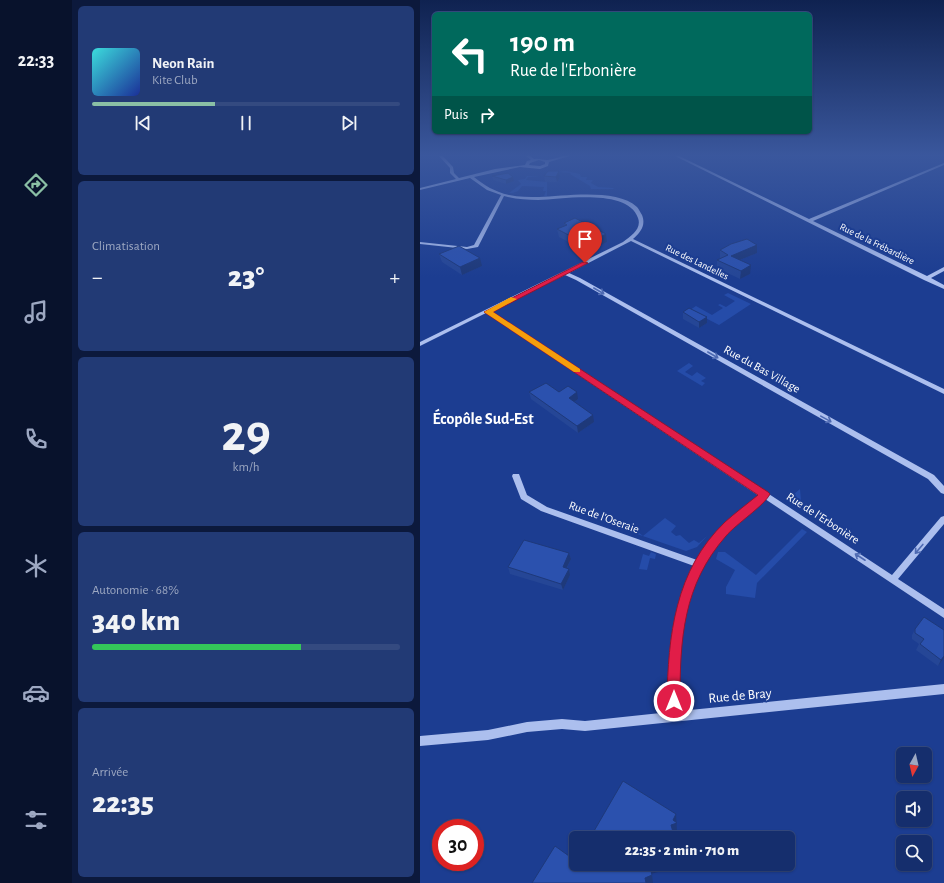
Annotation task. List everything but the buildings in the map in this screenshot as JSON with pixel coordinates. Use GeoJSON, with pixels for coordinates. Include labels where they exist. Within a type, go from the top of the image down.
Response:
{"type":"FeatureCollection","features":[{"type":"Feature","properties":{"kind":"street"},"geometry":{"type":"LineString","coordinates":[[420,243],[467,248],[476,246],[503,195]]}},
{"type":"Feature","properties":{"kind":"street"},"geometry":{"type":"LineString","coordinates":[[420,344],[488,312],[630,240],[640,228],[641,217],[634,207],[624,202],[596,196],[538,198],[505,195]]}},
{"type":"Feature","properties":{"kind":"street","name":"Rue de la Frébardière"},"geometry":{"type":"LineString","coordinates":[[756,195],[944,287]]}},
{"type":"Feature","properties":{"kind":"street"},"geometry":{"type":"LineString","coordinates":[[808,221],[870,195]]}},
{"type":"Feature","properties":{"kind":"street","name":"Rue des Landelles"},"geometry":{"type":"LineString","coordinates":[[630,240],[944,392]]}},
{"type":"Feature","properties":{"kind":"street"},"geometry":{"type":"LineString","coordinates":[[926,279],[944,269]]}},
{"type":"Feature","properties":{"kind":"street","name":"Rue du Bas Village"},"geometry":{"type":"LineString","coordinates":[[565,273],[931,477],[944,491]]}},
{"type":"Feature","properties":{"kind":"street","name":"Rue de l'Erbonière"},"geometry":{"type":"LineString","coordinates":[[488,312],[765,494],[944,614]]}},
{"type":"Feature","properties":{"kind":"street","name":"Rue de l'Oseraie"},"geometry":{"type":"LineString","coordinates":[[516,476],[524,497],[544,508],[700,564]]}},
{"type":"Feature","properties":{"kind":"street"},"geometry":{"type":"LineString","coordinates":[[675,717],[674,660],[677,631],[683,603],[700,564],[713,543],[728,526],[765,494]]}},
{"type":"Feature","properties":{"kind":"street"},"geometry":{"type":"LineString","coordinates":[[893,579],[944,519]]}},
{"type":"Feature","properties":{"kind":"street","name":"Rue de Bray"},"geometry":{"type":"LineString","coordinates":[[420,741],[488,736],[526,727],[562,724],[585,726],[944,689]]}},
{"type":"Feature","properties":{"kind":"shaded area"},"geometry":{"type":"Polygon","coordinates":[[[728,293],[751,304],[719,325],[690,310],[696,306],[712,315],[723,308],[718,305],[720,304],[726,307],[735,301],[724,295],[728,293]]]}},
{"type":"Feature","properties":{"kind":"shaded area"},"geometry":{"type":"Polygon","coordinates":[[[689,363],[693,366],[685,372],[692,376],[697,372],[706,378],[701,381],[705,383],[702,386],[677,371],[689,363]]]}},
{"type":"Feature","properties":{"kind":"shaded area"},"geometry":{"type":"Polygon","coordinates":[[[800,489],[801,501],[812,512],[812,516],[787,500],[800,489]]]}},
{"type":"Feature","properties":{"kind":"shaded area"},"geometry":{"type":"Polygon","coordinates":[[[665,518],[676,526],[671,532],[676,536],[680,535],[689,543],[694,540],[699,543],[707,536],[697,547],[686,551],[637,534],[638,532],[643,536],[665,518]]]}},
{"type":"Feature","properties":{"kind":"shaded area"},"geometry":{"type":"Polygon","coordinates":[[[802,529],[807,532],[757,583],[755,598],[726,594],[726,587],[735,570],[716,559],[718,552],[725,552],[756,575],[802,529]]]}},
{"type":"Feature","properties":{"kind":"shaded area"},"geometry":{"type":"Polygon","coordinates":[[[651,552],[656,554],[655,559],[650,558],[647,570],[639,569],[643,554],[649,556],[651,552]]]}},
{"type":"Feature","properties":{"kind":"slow traffic"},"geometry":{"type":"LineString","coordinates":[[513,299],[488,312],[577,371]]}},
{"type":"Feature","properties":{"kind":"district","name":"Écopôle Sud-Est"},"geometry":{"type":"Point","coordinates":[483,419]}},
{"type":"Feature","properties":{"kind":"route"},"geometry":{"type":"LineString","coordinates":[[585,263],[488,312],[765,494],[728,526],[713,543],[689,586],[679,616],[674,647],[674,701]]}}]}
